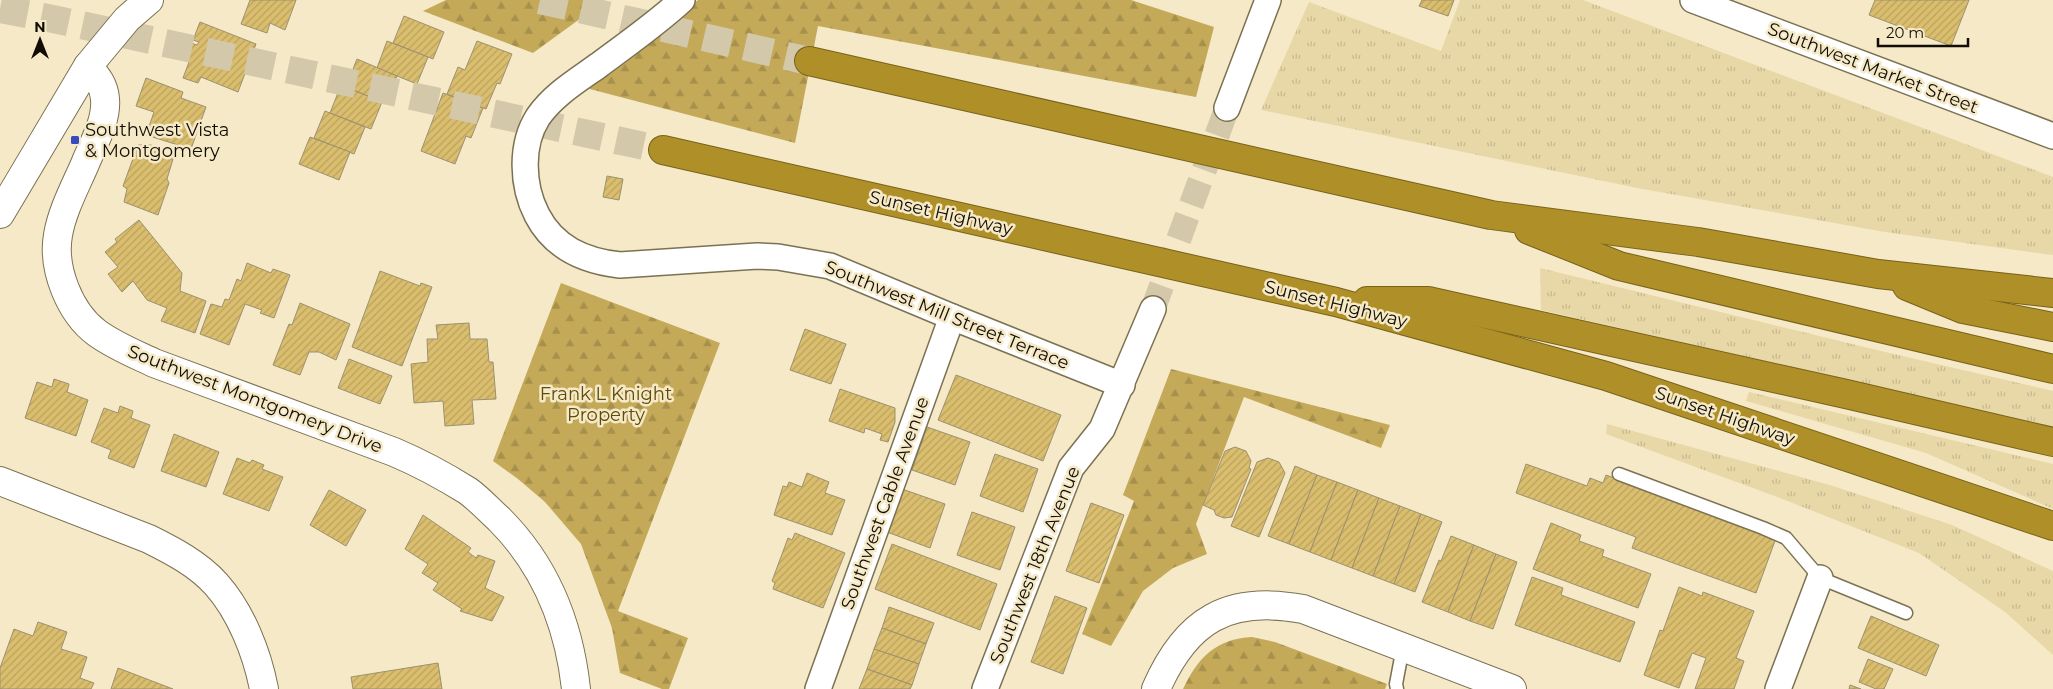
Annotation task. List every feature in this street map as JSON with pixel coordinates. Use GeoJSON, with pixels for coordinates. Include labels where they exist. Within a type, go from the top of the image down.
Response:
{"type":"FeatureCollection","features":[{"type":"Feature","properties":{"kind":"highway"},"geometry":{"type":"LineString","coordinates":[[809,62],[1491,215],[1698,242],[1878,274],[2053,293]]}},
{"type":"Feature","properties":{"kind":"highway","name":"Sunset Highway"},"geometry":{"type":"LineString","coordinates":[[662,150],[1336,302],[1606,376],[1995,508]]}},
{"type":"Feature","properties":{"kind":"highway"},"geometry":{"type":"LineString","coordinates":[[1491,215],[1619,266],[2053,369]]}},
{"type":"Feature","properties":{"kind":"highway"},"geometry":{"type":"LineString","coordinates":[[1878,274],[1963,309],[2053,327]]}},
{"type":"Feature","properties":{"kind":"highway"},"geometry":{"type":"LineString","coordinates":[[1336,302],[1428,301],[2053,442]]}},
{"type":"Feature","properties":{"kind":"highway"},"geometry":{"type":"LineString","coordinates":[[1995,508],[2053,526]]}},
{"type":"Feature","properties":{"kind":"highway"},"geometry":{"type":"LineString","coordinates":[[1995,508],[2053,547]]}},
{"type":"Feature","properties":{"kind":"street"},"geometry":{"type":"LineString","coordinates":[[0,214],[88,66],[128,19],[149,0]]}},
{"type":"Feature","properties":{"kind":"street","name":"Southwest Mill Street Terrace"},"geometry":{"type":"LineString","coordinates":[[682,0],[659,21],[562,91],[538,117],[527,146],[525,163],[529,200],[549,233],[564,248],[581,257],[601,263],[620,265],[756,256],[804,260],[830,266],[952,318],[1122,385]]}},
{"type":"Feature","properties":{"kind":"street"},"geometry":{"type":"LineString","coordinates":[[1227,108],[1268,0]]}},
{"type":"Feature","properties":{"kind":"street","name":"Southwest Market Street"},"geometry":{"type":"LineString","coordinates":[[1693,0],[2053,136]]}},
{"type":"Feature","properties":{"kind":"street","name":"Southwest Montgomery Drive"},"geometry":{"type":"LineString","coordinates":[[88,66],[101,81],[106,108],[101,127],[61,222],[56,247],[62,280],[76,310],[84,321],[96,333],[121,348],[154,363],[394,452],[426,466],[469,492],[523,546],[546,582],[558,607],[565,628],[574,668],[576,689]]}},
{"type":"Feature","properties":{"kind":"street","name":"Southwest 18th Avenue"},"geometry":{"type":"LineString","coordinates":[[985,689],[1071,468],[1102,429],[1153,308]]}},
{"type":"Feature","properties":{"kind":"street","name":"Southwest Cable Avenue"},"geometry":{"type":"LineString","coordinates":[[818,689],[952,318]]}},
{"type":"Feature","properties":{"kind":"street"},"geometry":{"type":"LineString","coordinates":[[0,481],[150,539],[170,549],[204,572],[217,585],[240,620],[255,656],[264,689]]}},
{"type":"Feature","properties":{"kind":"street"},"geometry":{"type":"LineString","coordinates":[[1778,689],[1820,578]]}},
{"type":"Feature","properties":{"kind":"street"},"geometry":{"type":"LineString","coordinates":[[1156,689],[1172,658],[1185,640],[1197,628],[1229,610],[1262,604],[1303,609],[1512,689]]}},
{"type":"Feature","properties":{"kind":"lane"},"geometry":{"type":"LineString","coordinates":[[1619,474],[1786,538],[1820,578],[1906,613]]}},
{"type":"Feature","properties":{"kind":"lane"},"geometry":{"type":"LineString","coordinates":[[1397,689],[1396,684],[1403,647]]}},
{"type":"Feature","properties":{"kind":"green space"},"geometry":{"type":"Polygon","coordinates":[[[446,0],[586,0],[599,5],[533,53],[423,11],[446,0]]]}},
{"type":"Feature","properties":{"kind":"green space"},"geometry":{"type":"Polygon","coordinates":[[[698,0],[1131,0],[1214,27],[1196,97],[818,26],[795,143],[586,88],[698,0]]]}},
{"type":"Feature","properties":{"kind":"green space"},"geometry":{"type":"Polygon","coordinates":[[[1460,0],[1583,0],[2053,177],[2053,255],[1885,232],[1637,188],[1261,110],[1309,2],[1441,51],[1460,0]]]}},
{"type":"Feature","properties":{"kind":"green space"},"geometry":{"type":"Polygon","coordinates":[[[1540,268],[2053,391],[2053,427],[1541,310],[1540,268]]]}},
{"type":"Feature","properties":{"kind":"green space","name":"Frank L Knight Property"},"geometry":{"type":"Polygon","coordinates":[[[561,283],[720,343],[618,611],[688,638],[669,689],[662,689],[620,673],[612,628],[581,544],[545,502],[493,461],[561,283]]]}},
{"type":"Feature","properties":{"kind":"green space"},"geometry":{"type":"Polygon","coordinates":[[[1171,369],[1390,425],[1381,448],[1244,397],[1196,524],[1207,554],[1173,568],[1143,591],[1111,646],[1082,634],[1134,501],[1123,495],[1171,369]]]}},
{"type":"Feature","properties":{"kind":"green space"},"geometry":{"type":"Polygon","coordinates":[[[1749,392],[2053,464],[2053,509],[1926,453],[1746,401],[1749,392]]]}},
{"type":"Feature","properties":{"kind":"green space"},"geometry":{"type":"Polygon","coordinates":[[[1607,424],[1830,485],[1952,525],[2053,571],[2053,655],[2005,612],[1919,553],[1780,498],[1606,434],[1607,424]]]}},
{"type":"Feature","properties":{"kind":"green space"},"geometry":{"type":"Polygon","coordinates":[[[1252,637],[1275,642],[1387,684],[1385,689],[1183,689],[1195,668],[1210,652],[1228,641],[1252,637]]]}},
{"type":"Feature","properties":{"kind":"building"},"geometry":{"type":"Polygon","coordinates":[[[250,0],[296,0],[285,30],[270,23],[267,33],[241,24],[250,0]]]}},
{"type":"Feature","properties":{"kind":"building"},"geometry":{"type":"Polygon","coordinates":[[[1422,0],[1454,0],[1448,16],[1419,6],[1422,0]]]}},
{"type":"Feature","properties":{"kind":"building"},"geometry":{"type":"Polygon","coordinates":[[[1875,0],[1969,0],[1951,46],[1869,15],[1875,0]]]}},
{"type":"Feature","properties":{"kind":"building"},"geometry":{"type":"Polygon","coordinates":[[[404,16],[444,32],[433,59],[393,43],[404,16]]]}},
{"type":"Feature","properties":{"kind":"building"},"geometry":{"type":"Polygon","coordinates":[[[200,22],[256,44],[238,92],[201,77],[198,83],[183,78],[189,62],[169,54],[175,38],[197,45],[199,42],[193,40],[200,22]]]}},
{"type":"Feature","properties":{"kind":"building"},"geometry":{"type":"Polygon","coordinates":[[[387,41],[428,57],[417,84],[377,68],[387,41]]]}},
{"type":"Feature","properties":{"kind":"building"},"geometry":{"type":"Polygon","coordinates":[[[477,41],[512,54],[500,84],[497,83],[486,109],[447,94],[458,67],[465,70],[477,41]]]}},
{"type":"Feature","properties":{"kind":"building"},"geometry":{"type":"Polygon","coordinates":[[[357,59],[397,76],[385,103],[346,87],[357,59]]]}},
{"type":"Feature","properties":{"kind":"building"},"geometry":{"type":"Polygon","coordinates":[[[146,78],[183,92],[181,98],[206,107],[191,149],[146,135],[154,112],[136,106],[146,78]]]}},
{"type":"Feature","properties":{"kind":"building"},"geometry":{"type":"Polygon","coordinates":[[[341,85],[382,102],[371,129],[330,113],[341,85]]]}},
{"type":"Feature","properties":{"kind":"building"},"geometry":{"type":"Polygon","coordinates":[[[443,93],[483,108],[471,138],[466,136],[455,164],[421,151],[443,93]]]}},
{"type":"Feature","properties":{"kind":"building"},"geometry":{"type":"Polygon","coordinates":[[[325,111],[365,127],[354,154],[314,138],[325,111]]]}},
{"type":"Feature","properties":{"kind":"building"},"geometry":{"type":"Polygon","coordinates":[[[310,137],[350,152],[339,180],[299,164],[310,137]]]}},
{"type":"Feature","properties":{"kind":"building"},"geometry":{"type":"Polygon","coordinates":[[[138,145],[151,145],[173,159],[167,179],[169,183],[158,215],[124,202],[127,189],[123,186],[138,145]]]}},
{"type":"Feature","properties":{"kind":"building"},"geometry":{"type":"Polygon","coordinates":[[[607,176],[623,179],[619,200],[603,197],[607,176]]]}},
{"type":"Feature","properties":{"kind":"building"},"geometry":{"type":"Polygon","coordinates":[[[139,220],[182,273],[180,291],[206,301],[195,333],[161,321],[167,308],[147,300],[133,281],[122,292],[108,274],[118,267],[105,252],[117,242],[115,239],[139,220]]]}},
{"type":"Feature","properties":{"kind":"building"},"geometry":{"type":"Polygon","coordinates":[[[247,263],[271,273],[273,269],[290,275],[274,318],[260,313],[262,310],[245,304],[229,345],[200,334],[211,304],[222,307],[225,299],[229,300],[237,279],[241,281],[247,263]]]}},
{"type":"Feature","properties":{"kind":"building"},"geometry":{"type":"Polygon","coordinates":[[[380,271],[420,286],[421,283],[432,287],[402,366],[352,347],[380,271]]]}},
{"type":"Feature","properties":{"kind":"building"},"geometry":{"type":"Polygon","coordinates":[[[300,303],[350,324],[336,360],[319,352],[309,352],[300,375],[273,365],[289,324],[292,325],[300,303]]]}},
{"type":"Feature","properties":{"kind":"building"},"geometry":{"type":"Polygon","coordinates":[[[469,323],[470,339],[487,339],[489,362],[493,362],[496,399],[472,400],[474,424],[445,426],[443,401],[414,403],[411,364],[428,362],[427,339],[438,339],[436,325],[469,323]]]}},
{"type":"Feature","properties":{"kind":"building"},"geometry":{"type":"Polygon","coordinates":[[[805,329],[846,344],[831,384],[790,370],[805,329]]]}},
{"type":"Feature","properties":{"kind":"building"},"geometry":{"type":"Polygon","coordinates":[[[349,359],[392,376],[380,404],[338,388],[349,359]]]}},
{"type":"Feature","properties":{"kind":"building"},"geometry":{"type":"Polygon","coordinates":[[[956,375],[1061,415],[1043,461],[938,420],[956,375]]]}},
{"type":"Feature","properties":{"kind":"building"},"geometry":{"type":"Polygon","coordinates":[[[54,379],[69,384],[67,392],[88,400],[76,436],[25,418],[37,382],[52,387],[54,379]]]}},
{"type":"Feature","properties":{"kind":"building"},"geometry":{"type":"Polygon","coordinates":[[[840,389],[895,408],[895,422],[888,442],[880,440],[882,434],[865,428],[864,433],[829,421],[840,389]]]}},
{"type":"Feature","properties":{"kind":"building"},"geometry":{"type":"Polygon","coordinates":[[[120,406],[133,411],[131,418],[150,425],[134,468],[108,458],[111,450],[91,442],[104,408],[118,413],[120,406]]]}},
{"type":"Feature","properties":{"kind":"building"},"geometry":{"type":"Polygon","coordinates":[[[927,427],[970,442],[955,485],[912,470],[927,427]]]}},
{"type":"Feature","properties":{"kind":"building"},"geometry":{"type":"Polygon","coordinates":[[[174,434],[219,452],[206,487],[161,471],[174,434]]]}},
{"type":"Feature","properties":{"kind":"building"},"geometry":{"type":"Polygon","coordinates":[[[1235,447],[1246,451],[1251,461],[1249,468],[1251,469],[1232,517],[1224,518],[1216,515],[1214,510],[1203,505],[1225,451],[1235,447]]]}},
{"type":"Feature","properties":{"kind":"building"},"geometry":{"type":"Polygon","coordinates":[[[995,454],[1038,469],[1023,512],[980,496],[995,454]]]}},
{"type":"Feature","properties":{"kind":"building"},"geometry":{"type":"Polygon","coordinates":[[[237,458],[250,463],[252,460],[264,465],[262,469],[283,477],[269,511],[223,494],[237,458]]]}},
{"type":"Feature","properties":{"kind":"building"},"geometry":{"type":"Polygon","coordinates":[[[1268,458],[1279,462],[1285,473],[1259,537],[1231,526],[1257,462],[1268,458]]]}},
{"type":"Feature","properties":{"kind":"building"},"geometry":{"type":"Polygon","coordinates":[[[1526,464],[1587,486],[1590,478],[1603,483],[1606,475],[1776,538],[1756,593],[1632,548],[1636,537],[1516,493],[1526,464]]]}},
{"type":"Feature","properties":{"kind":"building"},"geometry":{"type":"Polygon","coordinates":[[[1295,466],[1317,475],[1289,544],[1268,536],[1295,466]]]}},
{"type":"Feature","properties":{"kind":"building"},"geometry":{"type":"Polygon","coordinates":[[[807,473],[829,482],[825,493],[845,500],[832,535],[774,515],[783,486],[787,487],[789,482],[802,487],[807,473]]]}},
{"type":"Feature","properties":{"kind":"building"},"geometry":{"type":"Polygon","coordinates":[[[1317,475],[1337,482],[1310,552],[1289,544],[1317,475]]]}},
{"type":"Feature","properties":{"kind":"building"},"geometry":{"type":"Polygon","coordinates":[[[1337,482],[1358,490],[1331,560],[1310,552],[1337,482]]]}},
{"type":"Feature","properties":{"kind":"building"},"geometry":{"type":"Polygon","coordinates":[[[902,489],[945,504],[930,548],[887,532],[902,489]]]}},
{"type":"Feature","properties":{"kind":"building"},"geometry":{"type":"Polygon","coordinates":[[[329,490],[366,510],[346,546],[310,525],[329,490]]]}},
{"type":"Feature","properties":{"kind":"building"},"geometry":{"type":"Polygon","coordinates":[[[1358,490],[1379,498],[1352,568],[1331,560],[1358,490]]]}},
{"type":"Feature","properties":{"kind":"building"},"geometry":{"type":"Polygon","coordinates":[[[1379,498],[1400,506],[1373,576],[1352,568],[1379,498]]]}},
{"type":"Feature","properties":{"kind":"building"},"geometry":{"type":"Polygon","coordinates":[[[1091,503],[1124,515],[1099,583],[1066,571],[1091,503]]]}},
{"type":"Feature","properties":{"kind":"building"},"geometry":{"type":"Polygon","coordinates":[[[1400,506],[1421,514],[1394,584],[1373,576],[1400,506]]]}},
{"type":"Feature","properties":{"kind":"building"},"geometry":{"type":"Polygon","coordinates":[[[972,512],[1015,527],[1000,570],[957,555],[972,512]]]}},
{"type":"Feature","properties":{"kind":"building"},"geometry":{"type":"Polygon","coordinates":[[[1421,514],[1442,522],[1415,592],[1394,584],[1421,514]]]}},
{"type":"Feature","properties":{"kind":"building"},"geometry":{"type":"Polygon","coordinates":[[[423,515],[471,548],[468,552],[476,558],[478,555],[495,561],[485,588],[504,597],[492,621],[460,611],[462,609],[433,590],[438,583],[422,573],[428,564],[405,549],[423,515]]]}},
{"type":"Feature","properties":{"kind":"building"},"geometry":{"type":"Polygon","coordinates":[[[1551,523],[1581,535],[1579,541],[1604,550],[1602,556],[1651,574],[1638,608],[1533,569],[1551,523]]]}},
{"type":"Feature","properties":{"kind":"building"},"geometry":{"type":"Polygon","coordinates":[[[795,533],[845,553],[823,608],[773,589],[775,583],[772,581],[788,538],[792,540],[795,533]]]}},
{"type":"Feature","properties":{"kind":"building"},"geometry":{"type":"Polygon","coordinates":[[[1451,536],[1474,545],[1448,612],[1422,602],[1451,536]]]}},
{"type":"Feature","properties":{"kind":"building"},"geometry":{"type":"Polygon","coordinates":[[[892,544],[997,584],[980,630],[875,589],[892,544]]]}},
{"type":"Feature","properties":{"kind":"building"},"geometry":{"type":"Polygon","coordinates":[[[1474,545],[1496,554],[1470,621],[1448,612],[1474,545]]]}},
{"type":"Feature","properties":{"kind":"building"},"geometry":{"type":"Polygon","coordinates":[[[1496,554],[1517,562],[1493,629],[1470,621],[1496,554]]]}},
{"type":"Feature","properties":{"kind":"building"},"geometry":{"type":"Polygon","coordinates":[[[1532,577],[1563,588],[1561,595],[1635,622],[1620,662],[1515,625],[1532,577]]]}},
{"type":"Feature","properties":{"kind":"building"},"geometry":{"type":"Polygon","coordinates":[[[1679,587],[1702,596],[1703,592],[1754,611],[1736,658],[1744,661],[1734,689],[1695,689],[1706,658],[1692,653],[1679,688],[1644,675],[1660,630],[1663,631],[1679,587]]]}},
{"type":"Feature","properties":{"kind":"building"},"geometry":{"type":"Polygon","coordinates":[[[1055,596],[1087,608],[1063,674],[1031,662],[1055,596]]]}},
{"type":"Feature","properties":{"kind":"building"},"geometry":{"type":"Polygon","coordinates":[[[889,607],[934,623],[926,644],[882,628],[889,607]]]}},
{"type":"Feature","properties":{"kind":"building"},"geometry":{"type":"Polygon","coordinates":[[[1871,616],[1939,645],[1926,676],[1858,648],[1871,616]]]}},
{"type":"Feature","properties":{"kind":"building"},"geometry":{"type":"Polygon","coordinates":[[[38,622],[67,632],[61,649],[87,657],[80,678],[94,683],[91,689],[0,689],[0,668],[14,629],[33,636],[38,622]]]}},
{"type":"Feature","properties":{"kind":"building"},"geometry":{"type":"Polygon","coordinates":[[[882,628],[926,644],[919,664],[874,649],[882,628]]]}},
{"type":"Feature","properties":{"kind":"building"},"geometry":{"type":"Polygon","coordinates":[[[874,649],[919,664],[912,685],[867,669],[874,649]]]}},
{"type":"Feature","properties":{"kind":"building"},"geometry":{"type":"Polygon","coordinates":[[[1868,659],[1893,669],[1884,689],[1876,689],[1859,682],[1868,659]]]}},
{"type":"Feature","properties":{"kind":"building"},"geometry":{"type":"Polygon","coordinates":[[[438,663],[442,689],[353,689],[351,677],[438,663]]]}},
{"type":"Feature","properties":{"kind":"building"},"geometry":{"type":"Polygon","coordinates":[[[118,668],[173,689],[111,689],[118,668]]]}},
{"type":"Feature","properties":{"kind":"building"},"geometry":{"type":"Polygon","coordinates":[[[867,669],[912,685],[910,689],[859,689],[867,669]]]}},
{"type":"Feature","properties":{"kind":"building"},"geometry":{"type":"Polygon","coordinates":[[[1850,685],[1861,689],[1849,689],[1850,685]]]}},
{"type":"Feature","properties":{"kind":"tunnel"},"geometry":{"type":"LineString","coordinates":[[540,0],[809,61]]}},
{"type":"Feature","properties":{"kind":"tunnel"},"geometry":{"type":"LineString","coordinates":[[0,9],[663,150]]}},
{"type":"Feature","properties":{"kind":"tunnel"},"geometry":{"type":"LineString","coordinates":[[1153,309],[1227,108]]}},
{"type":"Feature","properties":{"kind":"place","name":"Southwest Vista & Montgomery"},"geometry":{"type":"Point","coordinates":[75,140]}}]}
